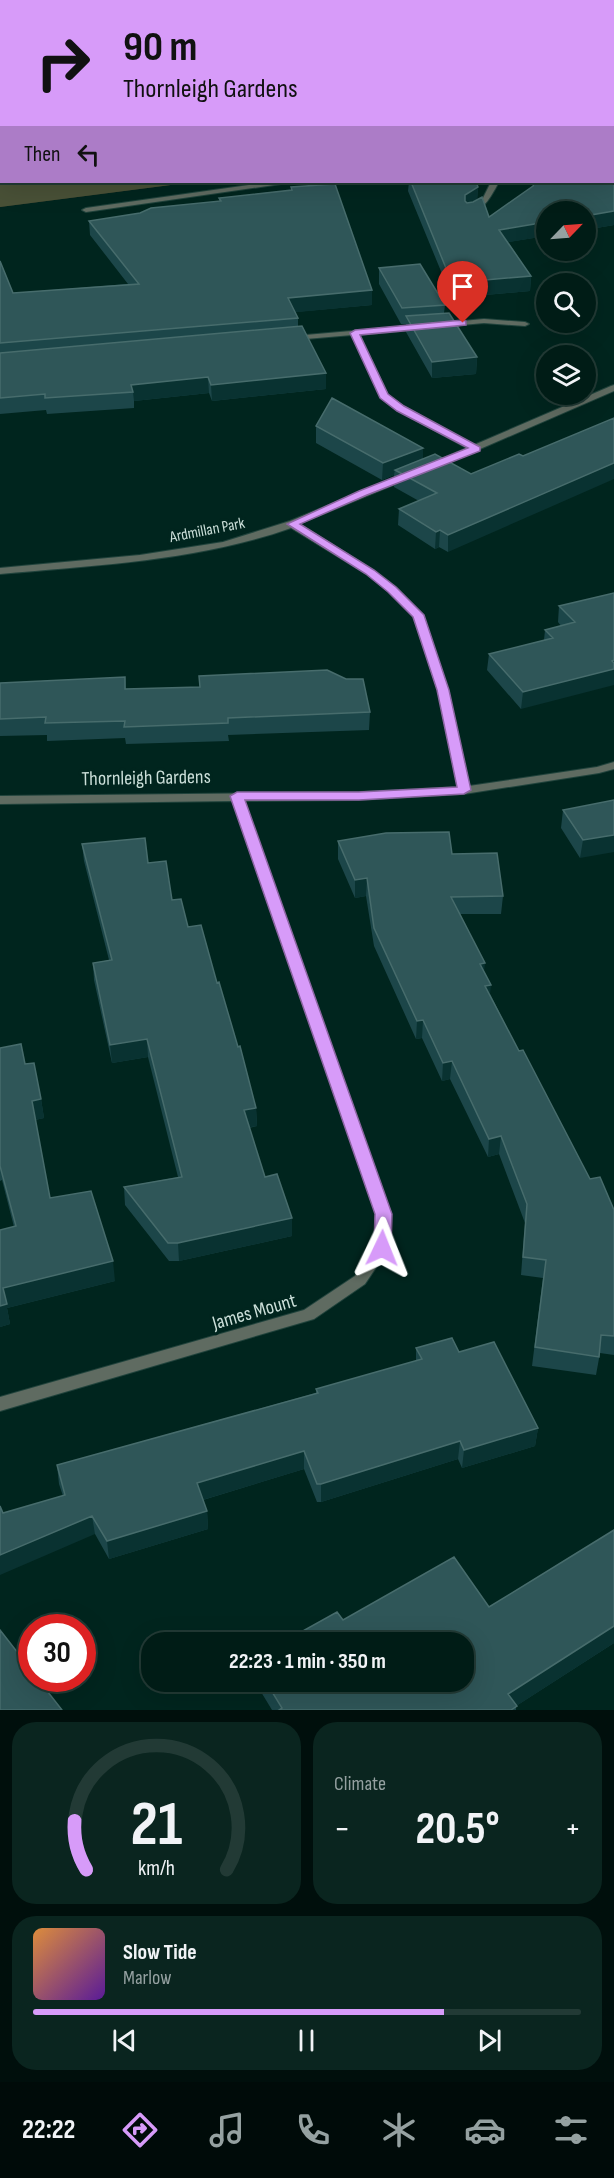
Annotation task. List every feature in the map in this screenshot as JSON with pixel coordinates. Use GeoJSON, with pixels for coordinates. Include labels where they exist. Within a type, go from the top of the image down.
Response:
{"type":"FeatureCollection","features":[{"type":"Feature","properties":{"kind":"street"},"geometry":{"type":"LineString","coordinates":[[86,210],[274,183]]}},
{"type":"Feature","properties":{"kind":"street"},"geometry":{"type":"LineString","coordinates":[[469,213],[485,201],[494,183]]}},
{"type":"Feature","properties":{"kind":"street"},"geometry":{"type":"LineString","coordinates":[[284,339],[484,321],[525,324]]}},
{"type":"Feature","properties":{"kind":"street"},"geometry":{"type":"LineString","coordinates":[[355,333],[384,396],[400,408],[476,449]]}},
{"type":"Feature","properties":{"kind":"street"},"geometry":{"type":"LineString","coordinates":[[424,469],[476,449],[614,388]]}},
{"type":"Feature","properties":{"kind":"street","name":"Ardmillan Park"},"geometry":{"type":"LineString","coordinates":[[0,571],[99,561],[224,544],[292,524],[414,473]]}},
{"type":"Feature","properties":{"kind":"street"},"geometry":{"type":"LineString","coordinates":[[292,524],[370,572],[392,589],[418,615],[443,690],[464,790]]}},
{"type":"Feature","properties":{"kind":"street","name":"Thornleigh Gardens"},"geometry":{"type":"LineString","coordinates":[[0,800],[359,796],[464,790],[599,770],[614,765]]}},
{"type":"Feature","properties":{"kind":"street","name":"James Mount"},"geometry":{"type":"LineString","coordinates":[[0,1404],[309,1315],[360,1280],[382,1248],[383,1214],[237,796]]}},
{"type":"Feature","properties":{"kind":"green space"},"geometry":{"type":"Polygon","coordinates":[[[0,183],[186,183],[0,207],[0,183]]]}},
{"type":"Feature","properties":{"kind":"green space"},"geometry":{"type":"Polygon","coordinates":[[[0,183],[186,183],[0,207],[0,183]]]}},
{"type":"Feature","properties":{"kind":"building"},"geometry":{"type":"Polygon","coordinates":[[[411,183],[476,183],[478,187],[465,195],[465,201],[473,202],[482,197],[489,217],[534,183],[614,183],[614,211],[596,214],[596,201],[536,201],[536,224],[499,230],[531,276],[452,283],[411,183]]]}},
{"type":"Feature","properties":{"kind":"building"},"geometry":{"type":"Polygon","coordinates":[[[335,184],[372,290],[288,298],[298,318],[0,343],[0,261],[13,293],[139,284],[89,221],[140,213],[151,208],[221,201],[219,198],[292,190],[291,187],[335,184]]]}},
{"type":"Feature","properties":{"kind":"building"},"geometry":{"type":"Polygon","coordinates":[[[420,264],[445,305],[402,308],[379,268],[420,264]]]}},
{"type":"Feature","properties":{"kind":"building"},"geometry":{"type":"Polygon","coordinates":[[[449,313],[477,357],[432,362],[406,316],[449,313]]]}},
{"type":"Feature","properties":{"kind":"building"},"geometry":{"type":"Polygon","coordinates":[[[302,326],[326,373],[211,385],[208,377],[131,385],[133,392],[45,398],[45,394],[0,398],[0,353],[302,326]]]}},
{"type":"Feature","properties":{"kind":"building"},"geometry":{"type":"Polygon","coordinates":[[[332,398],[423,448],[383,463],[316,426],[332,398]]]}},
{"type":"Feature","properties":{"kind":"building"},"geometry":{"type":"Polygon","coordinates":[[[614,418],[614,463],[448,535],[440,530],[436,532],[399,509],[437,493],[395,470],[435,454],[471,474],[519,454],[523,456],[614,418]]]}},
{"type":"Feature","properties":{"kind":"building"},"geometry":{"type":"Polygon","coordinates":[[[614,593],[614,660],[612,661],[614,669],[523,692],[489,654],[553,638],[545,630],[575,622],[559,606],[614,593]]]}},
{"type":"Feature","properties":{"kind":"building"},"geometry":{"type":"Polygon","coordinates":[[[327,670],[346,679],[363,679],[370,712],[228,718],[228,723],[124,727],[125,721],[45,723],[46,717],[0,719],[0,683],[125,677],[125,689],[200,687],[199,676],[327,670]]]}},
{"type":"Feature","properties":{"kind":"building"},"geometry":{"type":"Polygon","coordinates":[[[614,800],[614,835],[583,840],[563,810],[614,800]]]}},
{"type":"Feature","properties":{"kind":"building"},"geometry":{"type":"Polygon","coordinates":[[[449,832],[452,854],[497,853],[503,896],[451,897],[485,963],[480,964],[491,985],[485,986],[519,1051],[523,1050],[590,1179],[600,1177],[614,1210],[614,1336],[601,1335],[599,1357],[535,1347],[546,1260],[523,1257],[527,1204],[501,1136],[489,1139],[452,1061],[443,1063],[423,1020],[417,1021],[374,928],[367,878],[355,880],[338,841],[386,833],[449,832]]]}},
{"type":"Feature","properties":{"kind":"building"},"geometry":{"type":"Polygon","coordinates":[[[145,838],[148,863],[166,861],[172,900],[181,899],[188,927],[201,925],[217,983],[219,982],[238,1047],[240,1046],[256,1108],[244,1110],[265,1177],[277,1174],[292,1218],[178,1243],[168,1243],[124,1187],[182,1177],[147,1039],[110,1045],[93,963],[112,960],[82,844],[145,838]]]}},
{"type":"Feature","properties":{"kind":"building"},"geometry":{"type":"Polygon","coordinates":[[[21,1044],[25,1064],[34,1063],[41,1099],[32,1101],[50,1198],[91,1191],[113,1261],[3,1288],[7,1304],[0,1306],[0,1230],[16,1226],[0,1166],[0,1048],[21,1044]]]}},
{"type":"Feature","properties":{"kind":"building"},"geometry":{"type":"Polygon","coordinates":[[[452,1338],[459,1352],[494,1342],[538,1428],[464,1450],[460,1441],[321,1484],[317,1484],[304,1451],[197,1483],[207,1511],[107,1541],[92,1516],[0,1555],[0,1506],[3,1513],[65,1495],[57,1465],[318,1393],[316,1389],[422,1359],[416,1348],[452,1338]]]}},
{"type":"Feature","properties":{"kind":"building"},"geometry":{"type":"Polygon","coordinates":[[[614,1530],[614,1626],[508,1694],[517,1706],[511,1710],[279,1710],[282,1708],[272,1692],[474,1692],[474,1632],[301,1632],[337,1612],[343,1620],[454,1557],[489,1607],[614,1530]]]}},
{"type":"Feature","properties":{"kind":"building"},"geometry":{"type":"Polygon","coordinates":[[[0,1630],[18,1653],[18,1692],[48,1692],[62,1710],[0,1710],[0,1630]]]}},
{"type":"Feature","properties":{"kind":"route"},"geometry":{"type":"LineString","coordinates":[[382,1248],[383,1214],[237,796],[359,796],[464,790],[443,690],[418,615],[392,589],[370,572],[292,524],[363,493],[476,449],[400,408],[384,396],[355,333],[463,323]]}}]}
